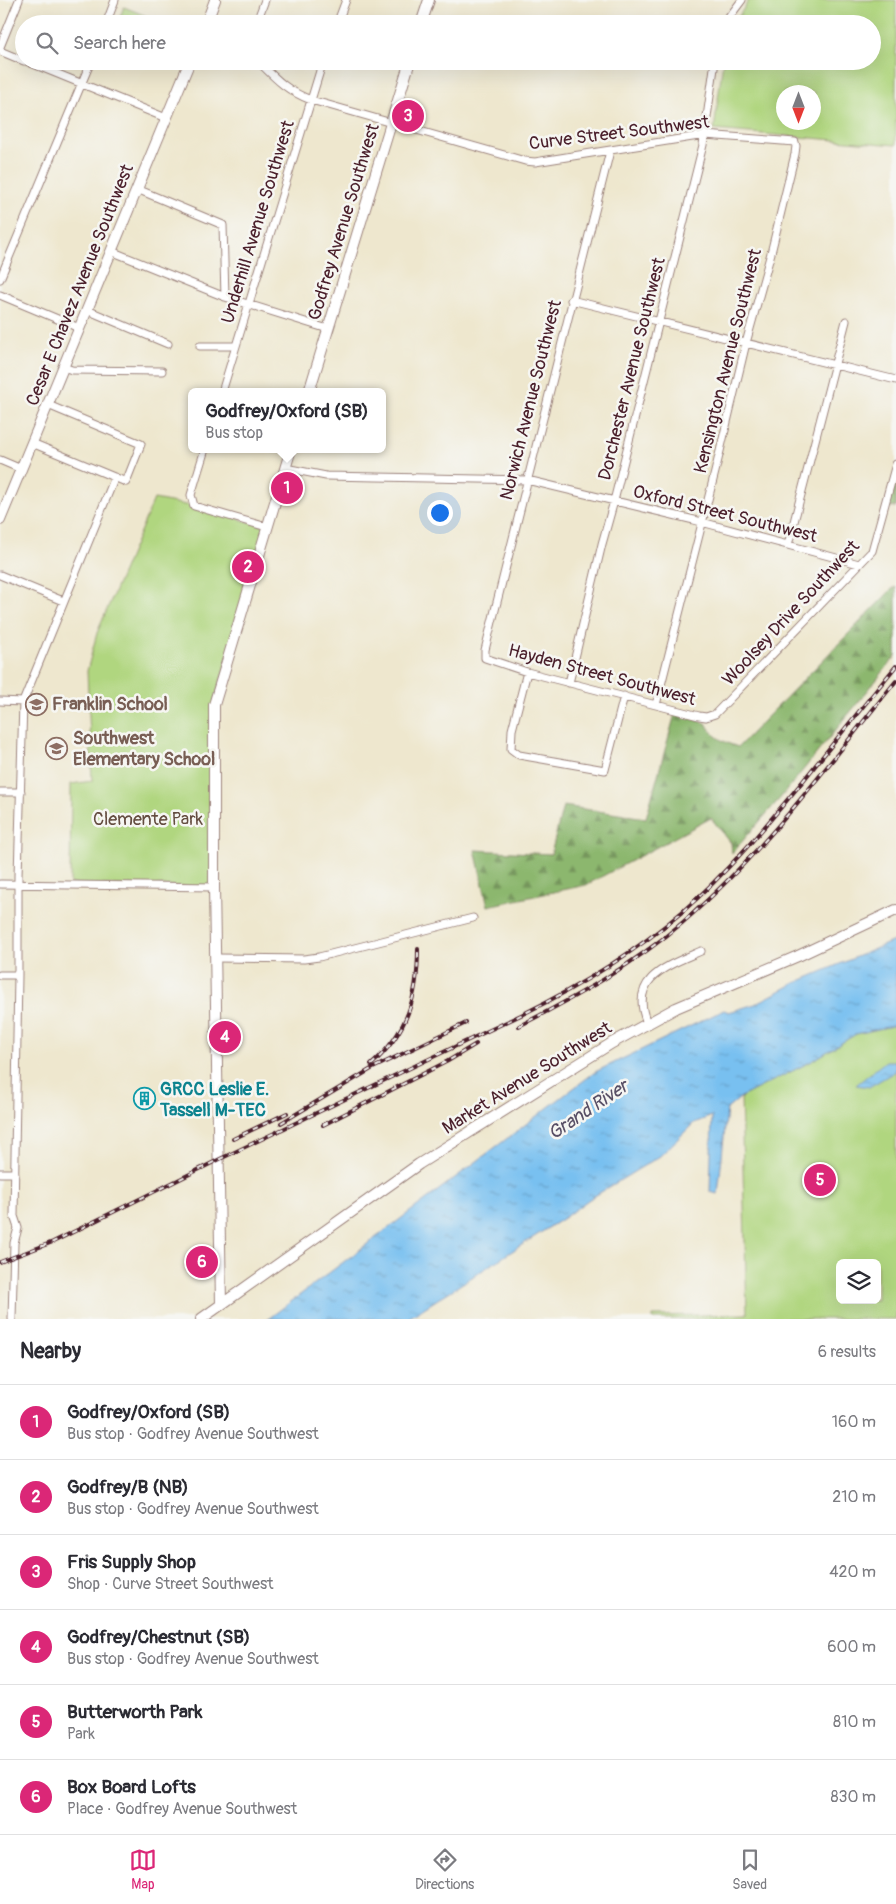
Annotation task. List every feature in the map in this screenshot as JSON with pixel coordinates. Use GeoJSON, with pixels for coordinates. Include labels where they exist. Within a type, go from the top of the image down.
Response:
{"type":"FeatureCollection","features":[{"type":"Feature","properties":{"kind":"main road"},"geometry":{"type":"LineString","coordinates":[[211,15],[215,0]]}},
{"type":"Feature","properties":{"kind":"main road"},"geometry":{"type":"LineString","coordinates":[[425,15],[429,0]]}},
{"type":"Feature","properties":{"kind":"main road","name":"Cesar E Chavez Avenue Southwest"},"geometry":{"type":"LineString","coordinates":[[0,520],[186,70]]}},
{"type":"Feature","properties":{"kind":"main road","name":"Godfrey Avenue Southwest"},"geometry":{"type":"LineString","coordinates":[[310,388],[407,70]]}},
{"type":"Feature","properties":{"kind":"main road"},"geometry":{"type":"LineString","coordinates":[[221,1304],[214,887],[214,705],[290,453]]}},
{"type":"Feature","properties":{"kind":"main road","name":"Market Avenue Southwest"},"geometry":{"type":"LineString","coordinates":[[201,1319],[419,1164],[647,1023],[703,995],[798,956],[896,910]]}},
{"type":"Feature","properties":{"kind":"street"},"geometry":{"type":"LineString","coordinates":[[0,47],[19,0]]}},
{"type":"Feature","properties":{"kind":"street"},"geometry":{"type":"LineString","coordinates":[[109,15],[115,0]]}},
{"type":"Feature","properties":{"kind":"street"},"geometry":{"type":"LineString","coordinates":[[260,15],[266,0]]}},
{"type":"Feature","properties":{"kind":"street"},"geometry":{"type":"LineString","coordinates":[[340,15],[346,0]]}},
{"type":"Feature","properties":{"kind":"street"},"geometry":{"type":"LineString","coordinates":[[731,15],[742,0]]}},
{"type":"Feature","properties":{"kind":"street"},"geometry":{"type":"LineString","coordinates":[[0,51],[15,57]]}},
{"type":"Feature","properties":{"kind":"street"},"geometry":{"type":"LineString","coordinates":[[47,70],[166,118]]}},
{"type":"Feature","properties":{"kind":"street"},"geometry":{"type":"LineString","coordinates":[[0,279],[87,70]]}},
{"type":"Feature","properties":{"kind":"street","name":"Curve Street Southwest"},"geometry":{"type":"LineString","coordinates":[[267,70],[293,94],[525,161],[535,162],[705,135],[794,142]]}},
{"type":"Feature","properties":{"kind":"street","name":"Underhill Avenue Southwest"},"geometry":{"type":"LineString","coordinates":[[223,388],[320,70]]}},
{"type":"Feature","properties":{"kind":"street","name":"Dorchester Avenue Southwest"},"geometry":{"type":"LineString","coordinates":[[569,683],[705,135],[714,70]]}},
{"type":"Feature","properties":{"kind":"street","name":"Kensington Avenue Southwest"},"geometry":{"type":"LineString","coordinates":[[656,705],[746,343],[772,252],[795,154],[796,146],[794,142]]}},
{"type":"Feature","properties":{"kind":"street","name":"Norwich Avenue Southwest"},"geometry":{"type":"LineString","coordinates":[[485,658],[484,650],[610,151]]}},
{"type":"Feature","properties":{"kind":"street"},"geometry":{"type":"LineString","coordinates":[[137,189],[223,225],[225,297]]}},
{"type":"Feature","properties":{"kind":"street"},"geometry":{"type":"LineString","coordinates":[[111,251],[225,297],[328,328]]}},
{"type":"Feature","properties":{"kind":"street"},"geometry":{"type":"LineString","coordinates":[[0,294],[80,328]]}},
{"type":"Feature","properties":{"kind":"street"},"geometry":{"type":"LineString","coordinates":[[571,300],[896,380]]}},
{"type":"Feature","properties":{"kind":"street"},"geometry":{"type":"LineString","coordinates":[[87,310],[168,344]]}},
{"type":"Feature","properties":{"kind":"street"},"geometry":{"type":"LineString","coordinates":[[788,545],[846,321]]}},
{"type":"Feature","properties":{"kind":"street"},"geometry":{"type":"LineString","coordinates":[[200,346],[236,346]]}},
{"type":"Feature","properties":{"kind":"street"},"geometry":{"type":"LineString","coordinates":[[63,367],[72,370],[162,371]]}},
{"type":"Feature","properties":{"kind":"street"},"geometry":{"type":"LineString","coordinates":[[32,443],[126,482],[141,444],[48,406]]}},
{"type":"Feature","properties":{"kind":"street"},"geometry":{"type":"LineString","coordinates":[[204,453],[191,499],[197,508],[266,527]]}},
{"type":"Feature","properties":{"kind":"street"},"geometry":{"type":"LineString","coordinates":[[0,460],[21,469]]}},
{"type":"Feature","properties":{"kind":"street","name":"Woolsey Drive Southwest"},"geometry":{"type":"LineString","coordinates":[[712,715],[720,710],[872,551],[896,464]]}},
{"type":"Feature","properties":{"kind":"street","name":"Oxford Street Southwest"},"geometry":{"type":"LineString","coordinates":[[285,468],[326,476],[527,480],[702,522],[859,564]]}},
{"type":"Feature","properties":{"kind":"street"},"geometry":{"type":"LineString","coordinates":[[12,1319],[14,1242],[18,1228],[14,1216],[18,884],[23,702],[115,478]]}},
{"type":"Feature","properties":{"kind":"street"},"geometry":{"type":"LineString","coordinates":[[0,574],[63,601]]}},
{"type":"Feature","properties":{"kind":"street","name":"Hayden Street Southwest"},"geometry":{"type":"LineString","coordinates":[[485,658],[527,672],[656,705],[700,716],[712,715]]}},
{"type":"Feature","properties":{"kind":"street"},"geometry":{"type":"LineString","coordinates":[[527,672],[512,730],[511,749],[519,755],[605,770],[624,696]]}},
{"type":"Feature","properties":{"kind":"street"},"geometry":{"type":"LineString","coordinates":[[0,701],[23,702]]}},
{"type":"Feature","properties":{"kind":"street"},"geometry":{"type":"LineString","coordinates":[[0,792],[21,792]]}},
{"type":"Feature","properties":{"kind":"street"},"geometry":{"type":"LineString","coordinates":[[0,884],[214,887]]}},
{"type":"Feature","properties":{"kind":"street"},"geometry":{"type":"LineString","coordinates":[[216,958],[304,959],[320,957],[473,918]]}},
{"type":"Feature","properties":{"kind":"street"},"geometry":{"type":"LineString","coordinates":[[647,1023],[642,1005],[644,989],[650,980],[656,973],[700,952]]}},
{"type":"Feature","properties":{"kind":"street"},"geometry":{"type":"LineString","coordinates":[[0,975],[18,975]]}},
{"type":"Feature","properties":{"kind":"street"},"geometry":{"type":"LineString","coordinates":[[0,1173],[15,1173]]}},
{"type":"Feature","properties":{"kind":"green space"},"geometry":{"type":"Polygon","coordinates":[[[749,0],[896,0],[896,145],[714,130],[722,70],[881,70],[881,15],[740,15],[749,0]]]}},
{"type":"Feature","properties":{"kind":"green space"},"geometry":{"type":"Polygon","coordinates":[[[124,7],[144,15],[121,15],[124,7]]]}},
{"type":"Feature","properties":{"kind":"green space"},"geometry":{"type":"Polygon","coordinates":[[[896,477],[896,507],[888,507],[896,477]]]}},
{"type":"Feature","properties":{"kind":"green space","name":"Clemente Park"},"geometry":{"type":"Polygon","coordinates":[[[154,499],[197,507],[267,527],[215,699],[214,887],[70,884],[71,784],[92,781],[87,671],[97,633],[154,499]]]}},
{"type":"Feature","properties":{"kind":"green space"},"geometry":{"type":"Polygon","coordinates":[[[896,587],[896,656],[782,796],[732,853],[731,843],[711,818],[586,885],[488,906],[475,850],[551,854],[563,806],[646,818],[675,714],[706,723],[719,738],[738,747],[896,587]]]}},
{"type":"Feature","properties":{"kind":"green space"},"geometry":{"type":"Polygon","coordinates":[[[896,1025],[896,1319],[653,1319],[653,1316],[747,1314],[741,1097],[812,1061],[856,1034],[896,1025]]]}},
{"type":"Feature","properties":{"kind":"water","name":"Grand River"},"geometry":{"type":"Polygon","coordinates":[[[896,940],[896,1025],[856,1034],[812,1061],[741,1097],[727,1109],[718,1194],[710,1192],[712,1116],[694,1123],[660,1156],[588,1200],[565,1217],[407,1319],[268,1319],[595,1072],[724,1010],[729,1012],[755,1004],[795,983],[896,940]]]}},
{"type":"Feature","properties":{"kind":"water"},"geometry":{"type":"Polygon","coordinates":[[[886,1061],[896,1061],[896,1071],[869,1087],[856,1085],[886,1061]]]}},
{"type":"Feature","properties":{"kind":"railway"},"geometry":{"type":"LineString","coordinates":[[0,1262],[53,1242],[220,1159],[523,1014],[586,980],[626,955],[682,912],[730,866],[789,798],[896,666]]}},
{"type":"Feature","properties":{"kind":"railway"},"geometry":{"type":"LineString","coordinates":[[519,1026],[583,992],[644,953],[712,896],[768,838],[896,681]]}},
{"type":"Feature","properties":{"kind":"railway"},"geometry":{"type":"LineString","coordinates":[[371,1065],[394,1040],[408,1013],[416,983],[418,949]]}},
{"type":"Feature","properties":{"kind":"railway"},"geometry":{"type":"LineString","coordinates":[[281,1123],[373,1068],[466,1023]]}},
{"type":"Feature","properties":{"kind":"railway"},"geometry":{"type":"LineString","coordinates":[[323,1125],[448,1061],[476,1044]]}},
{"type":"Feature","properties":{"kind":"railway"},"geometry":{"type":"LineString","coordinates":[[233,1139],[287,1113]]}},
{"type":"Feature","properties":{"kind":"place","name":"Fris Supply Shop"},"geometry":{"type":"Point","coordinates":[408,116]}},
{"type":"Feature","properties":{"kind":"place","name":"Godfrey/Oxford (SB)"},"geometry":{"type":"Point","coordinates":[287,488]}},
{"type":"Feature","properties":{"kind":"place","name":"Godfrey/B (NB)"},"geometry":{"type":"Point","coordinates":[248,567]}},
{"type":"Feature","properties":{"kind":"place","name":"Franklin School"},"geometry":{"type":"Point","coordinates":[36,704]}},
{"type":"Feature","properties":{"kind":"place","name":"Southwest Elementary School"},"geometry":{"type":"Point","coordinates":[57,748]}},
{"type":"Feature","properties":{"kind":"place","name":"Godfrey/Chestnut (SB)"},"geometry":{"type":"Point","coordinates":[225,1037]}},
{"type":"Feature","properties":{"kind":"place","name":"GRCC Leslie E. Tassell M-TEC"},"geometry":{"type":"Point","coordinates":[144,1099]}},
{"type":"Feature","properties":{"kind":"place","name":"Butterworth Park"},"geometry":{"type":"Point","coordinates":[820,1180]}},
{"type":"Feature","properties":{"kind":"place","name":"Box Board Lofts"},"geometry":{"type":"Point","coordinates":[202,1262]}}]}
